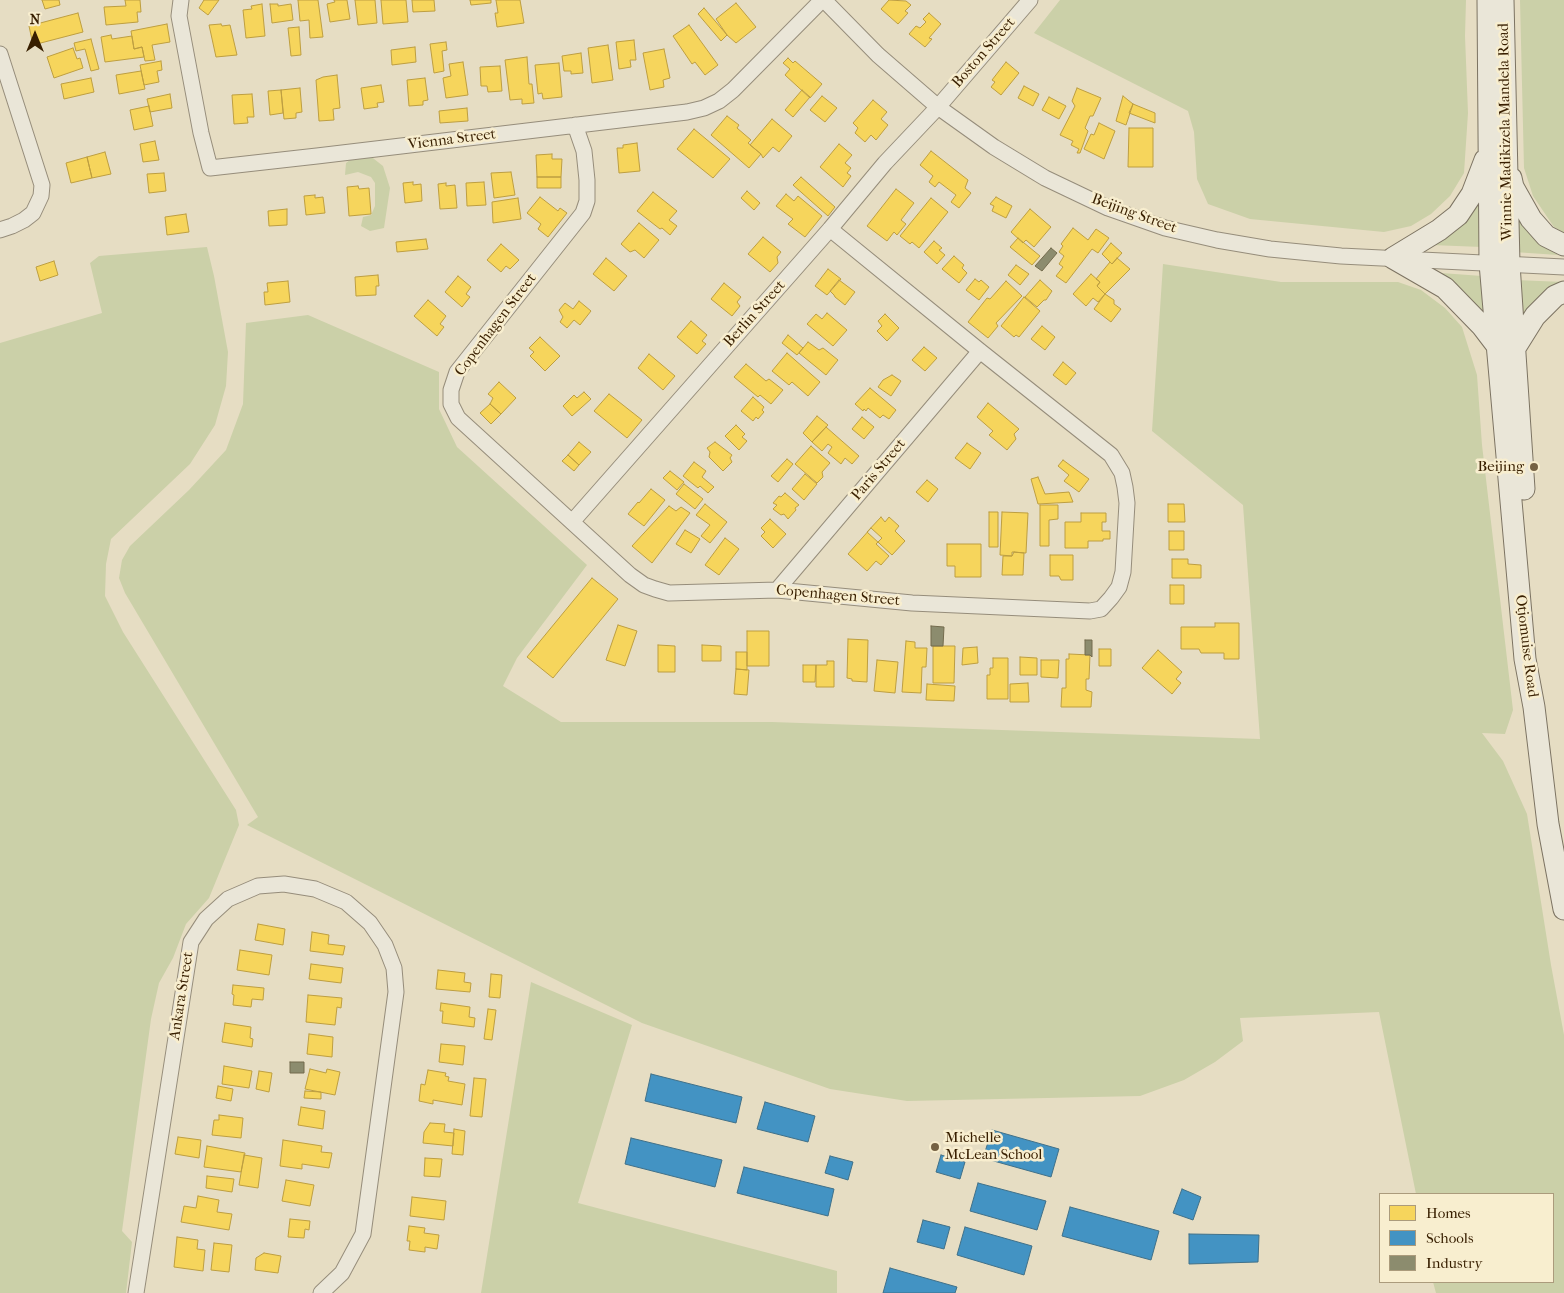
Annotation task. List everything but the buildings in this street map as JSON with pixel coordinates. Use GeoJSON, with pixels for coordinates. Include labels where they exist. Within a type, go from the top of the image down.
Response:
{"type":"FeatureCollection","features":[{"type":"Feature","properties":{"kind":"main road","name":"Winnie Madikizela Mandela Road"},"geometry":{"type":"LineString","coordinates":[[1488,0],[1498,153]]}},
{"type":"Feature","properties":{"kind":"main road","name":"Winnie Madikizela Mandela Road"},"geometry":{"type":"LineString","coordinates":[[1500,263],[1498,153],[1502,0]]}},
{"type":"Feature","properties":{"kind":"main road"},"geometry":{"type":"LineString","coordinates":[[1498,153],[1513,187],[1531,219],[1546,236],[1564,246]]}},
{"type":"Feature","properties":{"kind":"main road"},"geometry":{"type":"LineString","coordinates":[[1498,153],[1458,215],[1439,230],[1393,258],[1445,288],[1506,348],[1555,296],[1564,292]]}},
{"type":"Feature","properties":{"kind":"main road","name":"Otjomuise Road"},"geometry":{"type":"LineString","coordinates":[[1500,263],[1506,348],[1536,660],[1534,707],[1548,824],[1564,909]]}},
{"type":"Feature","properties":{"kind":"street","name":"Vienna Street"},"geometry":{"type":"LineString","coordinates":[[181,0],[179,16],[201,133],[210,168],[687,112],[704,108],[719,101],[733,90],[823,0]]}},
{"type":"Feature","properties":{"kind":"street","name":"Beijing Street"},"geometry":{"type":"LineString","coordinates":[[823,0],[878,55],[938,107],[994,148],[1045,178],[1108,208],[1165,228],[1217,240],[1270,249],[1341,256],[1564,267]]}},
{"type":"Feature","properties":{"kind":"street","name":"Boston Street"},"geometry":{"type":"LineString","coordinates":[[938,107],[1030,0]]}},
{"type":"Feature","properties":{"kind":"street"},"geometry":{"type":"LineString","coordinates":[[0,54],[42,185],[41,196],[33,213],[18,223],[0,230]]}},
{"type":"Feature","properties":{"kind":"street","name":"Berlin Street"},"geometry":{"type":"LineString","coordinates":[[572,522],[830,229],[885,163],[938,107]]}},
{"type":"Feature","properties":{"kind":"street","name":"Copenhagen Street"},"geometry":{"type":"LineString","coordinates":[[575,125],[584,151],[587,180],[587,201],[583,212],[457,372],[451,390],[451,404],[458,418],[630,575],[644,585],[655,589],[669,593],[777,590],[912,603],[1090,611],[1100,608],[1119,587],[1123,572],[1127,503],[1122,473],[1111,455],[830,229]]}},
{"type":"Feature","properties":{"kind":"street","name":"Paris Street"},"geometry":{"type":"LineString","coordinates":[[777,590],[980,351]]}},
{"type":"Feature","properties":{"kind":"street","name":"Ankara Street"},"geometry":{"type":"LineString","coordinates":[[136,1293],[191,942],[206,919],[228,899],[258,886],[284,884],[315,889],[346,902],[370,922],[385,945],[394,968],[396,992],[362,1234],[342,1273],[321,1293]]}},
{"type":"Feature","properties":{"kind":"green space"},"geometry":{"type":"Polygon","coordinates":[[[1060,0],[1466,0],[1465,36],[1468,113],[1464,173],[1450,196],[1431,214],[1411,226],[1384,232],[1250,219],[1208,204],[1197,179],[1194,132],[1188,111],[1034,33],[1060,0]]]}},
{"type":"Feature","properties":{"kind":"green space"},"geometry":{"type":"Polygon","coordinates":[[[1520,0],[1564,0],[1564,233],[1554,227],[1533,196],[1524,168],[1520,0]]]}},
{"type":"Feature","properties":{"kind":"green space"},"geometry":{"type":"Polygon","coordinates":[[[369,155],[383,166],[390,188],[384,228],[370,231],[361,226],[363,217],[371,215],[375,206],[375,183],[371,177],[358,172],[345,175],[346,163],[355,156],[369,155]]]}},
{"type":"Feature","properties":{"kind":"green space"},"geometry":{"type":"Polygon","coordinates":[[[1481,199],[1482,247],[1431,245],[1465,219],[1475,209],[1481,199]]]}},
{"type":"Feature","properties":{"kind":"green space"},"geometry":{"type":"Polygon","coordinates":[[[1516,216],[1540,244],[1558,255],[1514,252],[1516,216]]]}},
{"type":"Feature","properties":{"kind":"green space"},"geometry":{"type":"Polygon","coordinates":[[[207,247],[228,352],[226,386],[215,425],[190,464],[111,539],[106,564],[105,596],[123,632],[236,810],[239,825],[209,898],[186,924],[173,958],[159,983],[151,1019],[122,1231],[132,1242],[126,1293],[0,1293],[0,343],[102,313],[90,263],[99,256],[207,247]]]}},
{"type":"Feature","properties":{"kind":"green space"},"geometry":{"type":"Polygon","coordinates":[[[1163,264],[1281,282],[1398,282],[1421,290],[1445,308],[1462,327],[1477,375],[1482,445],[1513,710],[1505,734],[1482,733],[1503,761],[1527,814],[1564,1035],[1564,1293],[1436,1293],[1433,1283],[1554,1283],[1554,1193],[1416,1193],[1379,1012],[1240,1018],[1243,1041],[1215,1062],[1184,1080],[1140,1096],[907,1101],[830,1089],[642,1023],[247,825],[258,817],[125,593],[119,578],[122,560],[130,546],[189,490],[226,450],[243,404],[246,323],[308,315],[439,372],[439,409],[457,447],[587,565],[517,658],[503,686],[561,722],[772,722],[1260,739],[1243,505],[1152,431],[1163,264]]]}},
{"type":"Feature","properties":{"kind":"green space"},"geometry":{"type":"Polygon","coordinates":[[[1441,273],[1482,276],[1487,327],[1448,278],[1441,273]]]}},
{"type":"Feature","properties":{"kind":"green space"},"geometry":{"type":"Polygon","coordinates":[[[1515,280],[1564,282],[1522,319],[1515,280]]]}},
{"type":"Feature","properties":{"kind":"green space"},"geometry":{"type":"Polygon","coordinates":[[[531,982],[632,1025],[578,1203],[837,1271],[837,1293],[481,1293],[531,982]]]}},
{"type":"Feature","properties":{"kind":"place","name":"Beijing"},"geometry":{"type":"Point","coordinates":[1534,467]}},
{"type":"Feature","properties":{"kind":"place","name":"Michelle McLean School"},"geometry":{"type":"Point","coordinates":[935,1147]}}]}
